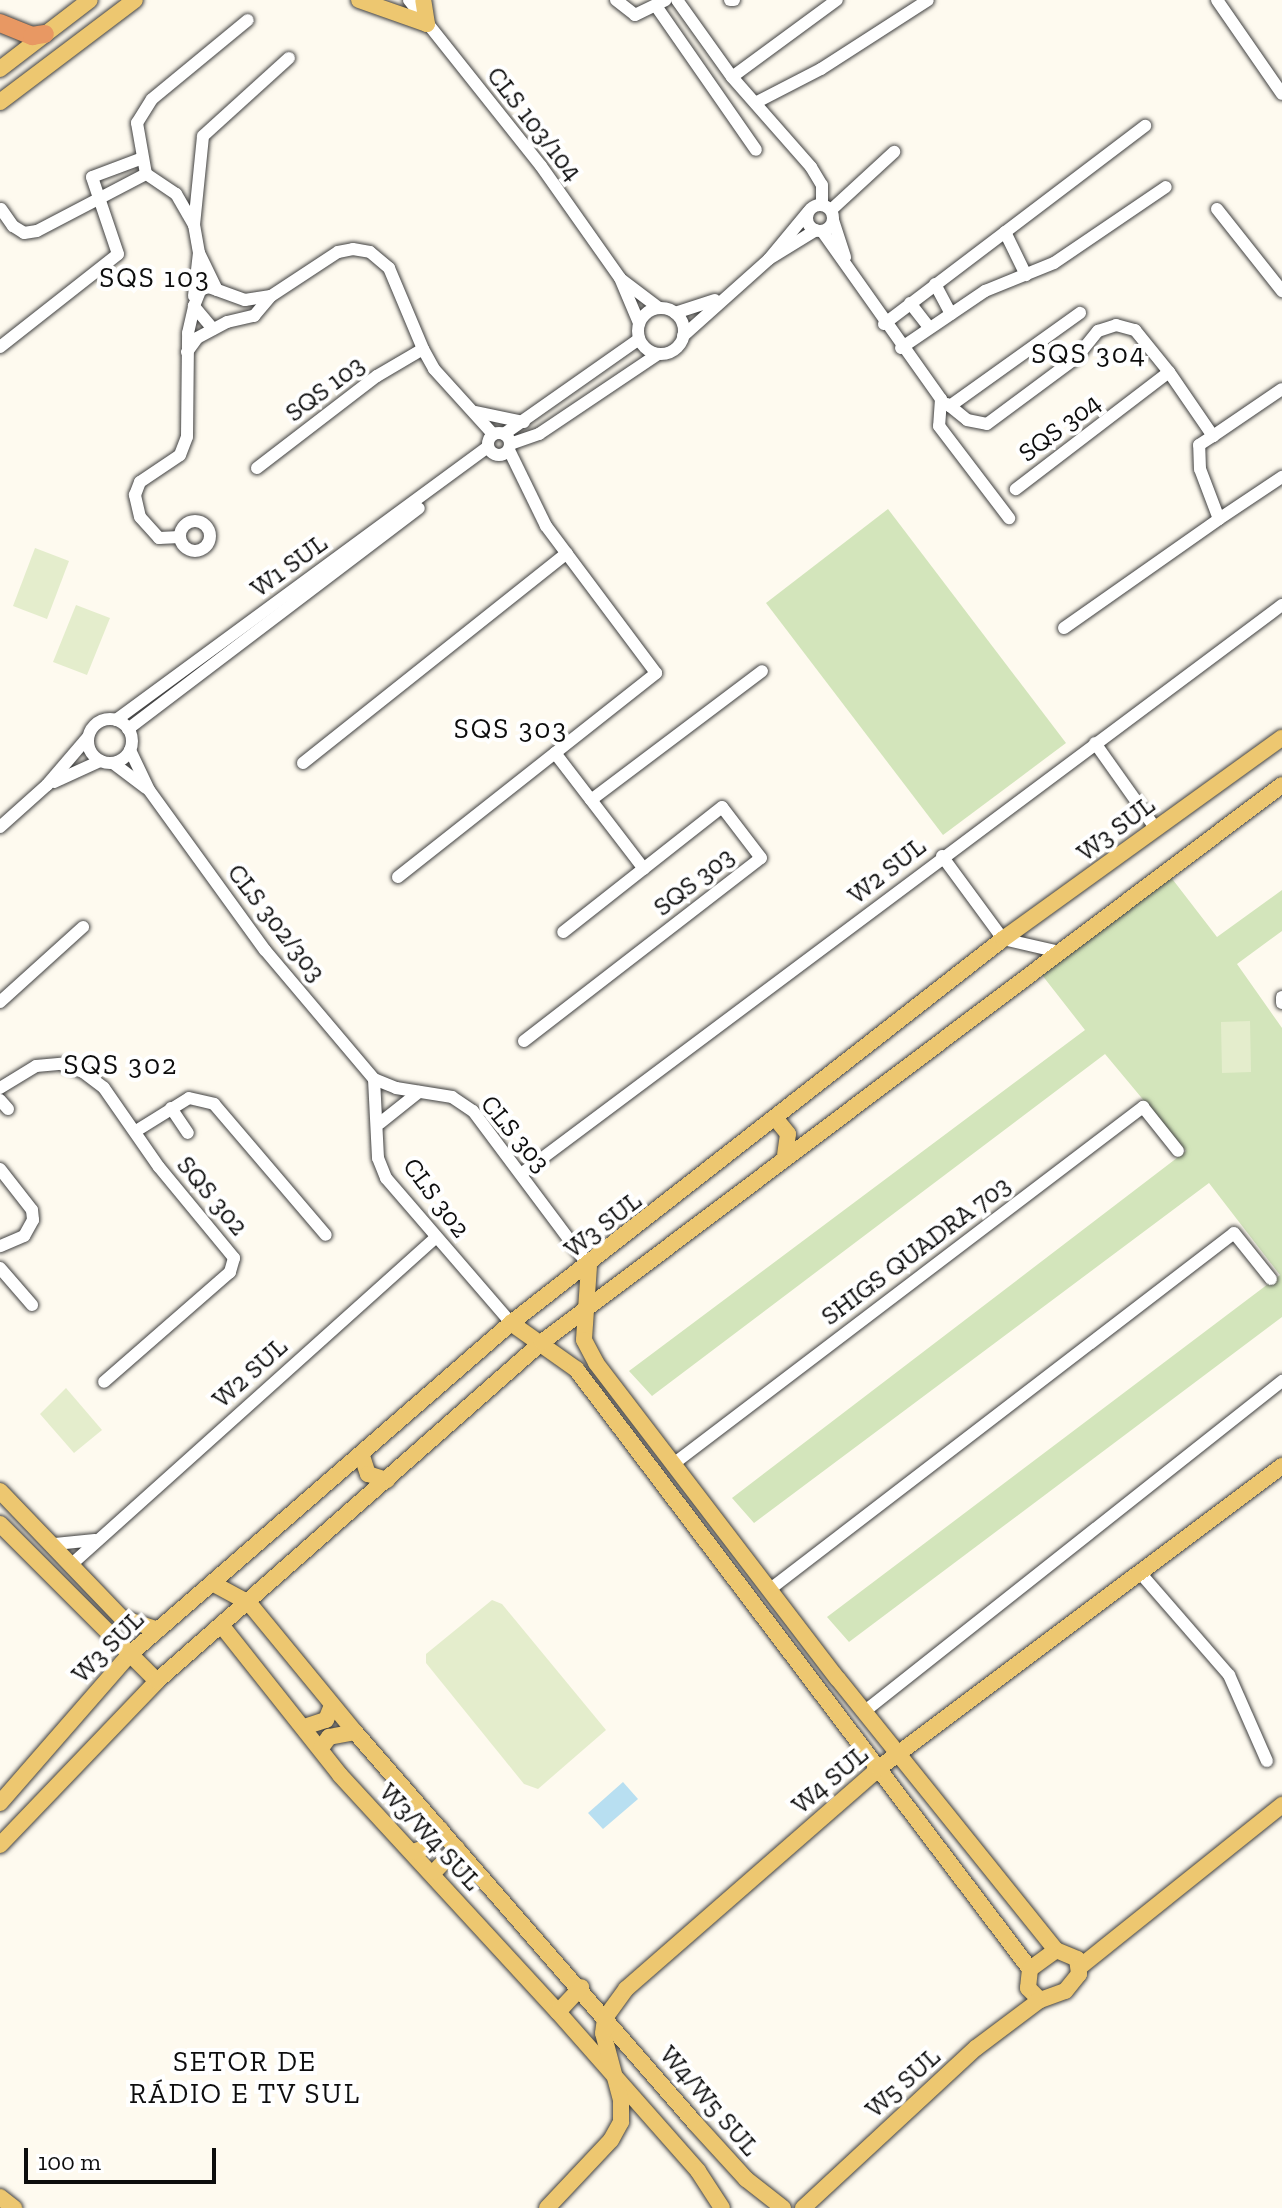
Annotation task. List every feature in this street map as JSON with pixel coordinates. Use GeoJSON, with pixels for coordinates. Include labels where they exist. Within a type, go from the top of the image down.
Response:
{"type":"FeatureCollection","features":[{"type":"Feature","properties":{"kind":"highway"},"geometry":{"type":"LineString","coordinates":[[0,23],[32,36],[45,34]]}},
{"type":"Feature","properties":{"kind":"main road"},"geometry":{"type":"LineString","coordinates":[[0,69],[90,0]]}},
{"type":"Feature","properties":{"kind":"main road"},"geometry":{"type":"LineString","coordinates":[[0,102],[135,0]]}},
{"type":"Feature","properties":{"kind":"main road"},"geometry":{"type":"LineString","coordinates":[[359,0],[427,24],[423,0]]}},
{"type":"Feature","properties":{"kind":"main road","name":"W3 SUL"},"geometry":{"type":"LineString","coordinates":[[0,1803],[129,1655],[362,1456],[511,1323],[589,1266],[1003,939],[1282,738]]}},
{"type":"Feature","properties":{"kind":"main road"},"geometry":{"type":"LineString","coordinates":[[0,1845],[157,1681],[542,1342],[1055,951],[1282,785]]}},
{"type":"Feature","properties":{"kind":"main road"},"geometry":{"type":"LineString","coordinates":[[776,1119],[788,1134],[785,1155]]}},
{"type":"Feature","properties":{"kind":"main road"},"geometry":{"type":"LineString","coordinates":[[589,1266],[583,1310],[589,1352],[769,1590],[1056,1950],[1072,1954],[1081,1966]]}},
{"type":"Feature","properties":{"kind":"main road"},"geometry":{"type":"LineString","coordinates":[[511,1323],[576,1369],[1030,1969],[1028,1988],[1040,2000],[1075,1984],[1081,1966],[1282,1805]]}},
{"type":"Feature","properties":{"kind":"main road"},"geometry":{"type":"LineString","coordinates":[[616,1421],[630,1410]]}},
{"type":"Feature","properties":{"kind":"main road"},"geometry":{"type":"LineString","coordinates":[[362,1456],[368,1474],[387,1480]]}},
{"type":"Feature","properties":{"kind":"main road","name":"W4 SUL"},"geometry":{"type":"LineString","coordinates":[[605,2018],[626,1989],[879,1768],[1142,1575],[1282,1466]]}},
{"type":"Feature","properties":{"kind":"main road"},"geometry":{"type":"LineString","coordinates":[[0,1491],[55,1544],[122,1618],[158,1630]]}},
{"type":"Feature","properties":{"kind":"main road"},"geometry":{"type":"LineString","coordinates":[[0,1524],[157,1681]]}},
{"type":"Feature","properties":{"kind":"main road"},"geometry":{"type":"LineString","coordinates":[[706,1539],[721,1528]]}},
{"type":"Feature","properties":{"kind":"main road"},"geometry":{"type":"LineString","coordinates":[[69,1596],[73,1563]]}},
{"type":"Feature","properties":{"kind":"main road","name":"W3/W4 SUL"},"geometry":{"type":"LineString","coordinates":[[212,1583],[249,1603],[355,1732],[605,2018]]}},
{"type":"Feature","properties":{"kind":"main road","name":"W3/W4 SUL"},"geometry":{"type":"LineString","coordinates":[[222,1626],[321,1748],[611,2074]]}},
{"type":"Feature","properties":{"kind":"main road"},"geometry":{"type":"LineString","coordinates":[[304,1727],[326,1720],[332,1705]]}},
{"type":"Feature","properties":{"kind":"main road"},"geometry":{"type":"LineString","coordinates":[[321,1748],[329,1737],[355,1732]]}},
{"type":"Feature","properties":{"kind":"main road"},"geometry":{"type":"LineString","coordinates":[[31,1811],[24,1809],[20,1794],[41,1754]]}},
{"type":"Feature","properties":{"kind":"main road"},"geometry":{"type":"LineString","coordinates":[[413,1852],[432,1845],[440,1829]]}},
{"type":"Feature","properties":{"kind":"main road"},"geometry":{"type":"LineString","coordinates":[[434,1872],[457,1848]]}},
{"type":"Feature","properties":{"kind":"main road"},"geometry":{"type":"LineString","coordinates":[[1030,1969],[1056,1950]]}},
{"type":"Feature","properties":{"kind":"main road"},"geometry":{"type":"LineString","coordinates":[[558,2012],[581,1987]]}},
{"type":"Feature","properties":{"kind":"main road","name":"W5 SUL"},"geometry":{"type":"LineString","coordinates":[[803,2208],[976,2048],[1040,2000]]}},
{"type":"Feature","properties":{"kind":"main road"},"geometry":{"type":"LineString","coordinates":[[547,2208],[617,2132],[622,2113],[604,2050],[605,2018]]}},
{"type":"Feature","properties":{"kind":"main road","name":"W4/W5 SUL"},"geometry":{"type":"LineString","coordinates":[[605,2018],[721,2152],[783,2208]]}},
{"type":"Feature","properties":{"kind":"main road","name":"W4/W5 SUL"},"geometry":{"type":"LineString","coordinates":[[611,2074],[698,2171],[722,2208]]}},
{"type":"Feature","properties":{"kind":"main road"},"geometry":{"type":"LineString","coordinates":[[698,2171],[714,2167],[721,2152]]}},
{"type":"Feature","properties":{"kind":"main road"},"geometry":{"type":"LineString","coordinates":[[0,2197],[14,2208]]}},
{"type":"Feature","properties":{"kind":"street","name":"CLS 103/104"},"geometry":{"type":"LineString","coordinates":[[409,0],[541,166],[620,278],[639,323]]}},
{"type":"Feature","properties":{"kind":"street"},"geometry":{"type":"LineString","coordinates":[[616,0],[635,15],[661,3],[756,150]]}},
{"type":"Feature","properties":{"kind":"street","name":"SQS 304"},"geometry":{"type":"LineString","coordinates":[[677,0],[732,77],[811,167],[822,185],[849,271]]}},
{"type":"Feature","properties":{"kind":"street"},"geometry":{"type":"LineString","coordinates":[[732,77],[837,0]]}},
{"type":"Feature","properties":{"kind":"street"},"geometry":{"type":"LineString","coordinates":[[757,102],[821,69],[928,0]]}},
{"type":"Feature","properties":{"kind":"street"},"geometry":{"type":"LineString","coordinates":[[1217,0],[1282,94]]}},
{"type":"Feature","properties":{"kind":"street"},"geometry":{"type":"LineString","coordinates":[[194,225],[176,194],[146,174],[140,159],[137,123],[152,99],[248,20]]}},
{"type":"Feature","properties":{"kind":"street"},"geometry":{"type":"LineString","coordinates":[[180,537],[159,538],[140,517],[135,495],[140,482],[180,455],[187,437],[187,352],[199,253],[194,225],[203,136],[212,123],[289,58]]}},
{"type":"Feature","properties":{"kind":"street"},"geometry":{"type":"LineString","coordinates":[[884,324],[1145,126]]}},
{"type":"Feature","properties":{"kind":"street"},"geometry":{"type":"LineString","coordinates":[[718,299],[675,313],[659,308],[639,323],[639,339],[658,354],[674,350],[718,299],[769,259],[819,231],[829,212],[894,152]]}},
{"type":"Feature","properties":{"kind":"street"},"geometry":{"type":"LineString","coordinates":[[0,347],[118,254],[118,240],[91,184],[98,171],[140,159]]}},
{"type":"Feature","properties":{"kind":"street"},"geometry":{"type":"LineString","coordinates":[[1,209],[13,226],[24,233],[37,231],[146,174]]}},
{"type":"Feature","properties":{"kind":"street"},"geometry":{"type":"LineString","coordinates":[[176,194],[197,182]]}},
{"type":"Feature","properties":{"kind":"street"},"geometry":{"type":"LineString","coordinates":[[901,348],[985,291],[1054,263],[1166,187]]}},
{"type":"Feature","properties":{"kind":"street"},"geometry":{"type":"LineString","coordinates":[[1217,209],[1282,291]]}},
{"type":"Feature","properties":{"kind":"street"},"geometry":{"type":"LineString","coordinates":[[769,259],[808,212],[829,212]]}},
{"type":"Feature","properties":{"kind":"street","name":"SQS 304"},"geometry":{"type":"LineString","coordinates":[[808,212],[808,223],[819,231],[849,271],[901,348],[946,403],[967,420],[987,424],[1076,358],[1098,331],[1116,325],[1135,330],[1169,372],[1213,436]]}},
{"type":"Feature","properties":{"kind":"street"},"geometry":{"type":"LineString","coordinates":[[1005,232],[1026,275]]}},
{"type":"Feature","properties":{"kind":"street"},"geometry":{"type":"LineString","coordinates":[[187,352],[197,338],[213,329],[227,322],[254,316],[271,296],[338,252],[370,252],[395,278],[423,349],[498,445],[567,553],[656,673],[398,877]]}},
{"type":"Feature","properties":{"kind":"street"},"geometry":{"type":"LineString","coordinates":[[199,253],[222,293],[227,322]]}},
{"type":"Feature","properties":{"kind":"street","name":"CLS 103/104"},"geometry":{"type":"LineString","coordinates":[[620,278],[659,308]]}},
{"type":"Feature","properties":{"kind":"street"},"geometry":{"type":"LineString","coordinates":[[935,284],[951,314]]}},
{"type":"Feature","properties":{"kind":"street"},"geometry":{"type":"LineString","coordinates":[[194,301],[201,289],[271,296]]}},
{"type":"Feature","properties":{"kind":"street"},"geometry":{"type":"LineString","coordinates":[[194,301],[213,329]]}},
{"type":"Feature","properties":{"kind":"street"},"geometry":{"type":"LineString","coordinates":[[910,303],[929,327]]}},
{"type":"Feature","properties":{"kind":"street"},"geometry":{"type":"LineString","coordinates":[[675,313],[683,336]]}},
{"type":"Feature","properties":{"kind":"street"},"geometry":{"type":"LineString","coordinates":[[946,403],[1080,313]]}},
{"type":"Feature","properties":{"kind":"street","name":"W1 SUL"},"geometry":{"type":"LineString","coordinates":[[128,729],[526,422],[639,339]]}},
{"type":"Feature","properties":{"kind":"street","name":"SQS 103"},"geometry":{"type":"LineString","coordinates":[[257,468],[377,376],[423,349]]}},
{"type":"Feature","properties":{"kind":"street","name":"W1 SUL"},"geometry":{"type":"LineString","coordinates":[[116,720],[498,445],[539,434],[658,354]]}},
{"type":"Feature","properties":{"kind":"street","name":"SQS 304"},"geometry":{"type":"LineString","coordinates":[[1016,489],[1169,372]]}},
{"type":"Feature","properties":{"kind":"street"},"geometry":{"type":"LineString","coordinates":[[1219,519],[1200,469],[1199,445],[1282,389]]}},
{"type":"Feature","properties":{"kind":"street","name":"SQS 304"},"geometry":{"type":"LineString","coordinates":[[946,403],[939,426],[1009,518]]}},
{"type":"Feature","properties":{"kind":"street"},"geometry":{"type":"LineString","coordinates":[[469,409],[490,418],[526,422]]}},
{"type":"Feature","properties":{"kind":"street"},"geometry":{"type":"LineString","coordinates":[[1064,628],[1282,477]]}},
{"type":"Feature","properties":{"kind":"street"},"geometry":{"type":"LineString","coordinates":[[303,763],[567,553]]}},
{"type":"Feature","properties":{"kind":"street","name":"W2 SUL"},"geometry":{"type":"LineString","coordinates":[[521,1174],[942,856],[1282,605]]}},
{"type":"Feature","properties":{"kind":"street"},"geometry":{"type":"LineString","coordinates":[[591,800],[762,671]]}},
{"type":"Feature","properties":{"kind":"street"},"geometry":{"type":"LineString","coordinates":[[0,827],[47,785],[101,721],[116,720],[128,729],[130,750],[47,785]]}},
{"type":"Feature","properties":{"kind":"street"},"geometry":{"type":"LineString","coordinates":[[88,737],[91,752],[107,762]]}},
{"type":"Feature","properties":{"kind":"street"},"geometry":{"type":"LineString","coordinates":[[1095,743],[1156,829]]}},
{"type":"Feature","properties":{"kind":"street","name":"CLS 302/303"},"geometry":{"type":"LineString","coordinates":[[130,750],[149,790],[265,950],[374,1079]]}},
{"type":"Feature","properties":{"kind":"street","name":"SQS 303"},"geometry":{"type":"LineString","coordinates":[[555,753],[644,869]]}},
{"type":"Feature","properties":{"kind":"street","name":"CLS 302/303"},"geometry":{"type":"LineString","coordinates":[[107,762],[149,790]]}},
{"type":"Feature","properties":{"kind":"street","name":"SQS 303"},"geometry":{"type":"LineString","coordinates":[[524,1041],[761,858],[722,807],[563,932]]}},
{"type":"Feature","properties":{"kind":"street"},"geometry":{"type":"LineString","coordinates":[[942,856],[1003,939],[1055,951]]}},
{"type":"Feature","properties":{"kind":"street"},"geometry":{"type":"LineString","coordinates":[[0,1002],[83,927]]}},
{"type":"Feature","properties":{"kind":"street"},"geometry":{"type":"LineString","coordinates":[[1282,997],[1282,1003]]}},
{"type":"Feature","properties":{"kind":"street","name":"SQS 302"},"geometry":{"type":"LineString","coordinates":[[0,1088],[36,1066],[61,1064],[104,1088],[234,1258],[230,1272],[104,1382]]}},
{"type":"Feature","properties":{"kind":"street","name":"CLS 303"},"geometry":{"type":"LineString","coordinates":[[374,1079],[419,1092],[452,1097],[473,1111],[589,1266]]}},
{"type":"Feature","properties":{"kind":"street","name":"CLS 302"},"geometry":{"type":"LineString","coordinates":[[374,1079],[380,1123],[378,1158],[386,1178],[434,1239],[511,1323]]}},
{"type":"Feature","properties":{"kind":"street"},"geometry":{"type":"LineString","coordinates":[[380,1123],[419,1092]]}},
{"type":"Feature","properties":{"kind":"street"},"geometry":{"type":"LineString","coordinates":[[136,1131],[189,1098],[214,1104],[326,1235]]}},
{"type":"Feature","properties":{"kind":"street","name":"SHIGS QUADRA 703"},"geometry":{"type":"LineString","coordinates":[[672,1465],[1143,1107],[1178,1151]]}},
{"type":"Feature","properties":{"kind":"street","name":"SQS 302"},"geometry":{"type":"LineString","coordinates":[[171,1108],[188,1133]]}},
{"type":"Feature","properties":{"kind":"street"},"geometry":{"type":"LineString","coordinates":[[0,1169],[32,1210],[33,1220],[24,1236],[0,1246]]}},
{"type":"Feature","properties":{"kind":"street"},"geometry":{"type":"LineString","coordinates":[[769,1590],[1234,1233],[1271,1279]]}},
{"type":"Feature","properties":{"kind":"street","name":"W2 SUL"},"geometry":{"type":"LineString","coordinates":[[73,1563],[95,1540],[434,1239]]}},
{"type":"Feature","properties":{"kind":"street"},"geometry":{"type":"LineString","coordinates":[[0,1268],[32,1305]]}},
{"type":"Feature","properties":{"kind":"street"},"geometry":{"type":"LineString","coordinates":[[865,1711],[1282,1381]]}},
{"type":"Feature","properties":{"kind":"street"},"geometry":{"type":"LineString","coordinates":[[55,1544],[95,1540]]}},
{"type":"Feature","properties":{"kind":"street"},"geometry":{"type":"LineString","coordinates":[[1142,1575],[1229,1675],[1267,1761]]}},
{"type":"Feature","properties":{"kind":"green space"},"geometry":{"type":"Polygon","coordinates":[[[888,509],[1066,743],[943,835],[766,603],[888,509]]]}},
{"type":"Feature","properties":{"kind":"green space"},"geometry":{"type":"Polygon","coordinates":[[[35,548],[69,561],[47,619],[13,606],[35,548]]]}},
{"type":"Feature","properties":{"kind":"green space"},"geometry":{"type":"Polygon","coordinates":[[[76,605],[110,618],[87,675],[53,662],[76,605]]]}},
{"type":"Feature","properties":{"kind":"green space"},"geometry":{"type":"Polygon","coordinates":[[[1170,876],[1217,937],[1282,890],[1282,931],[1237,964],[1282,1028],[1282,1317],[849,1642],[827,1617],[1280,1275],[1209,1183],[754,1523],[732,1498],[1186,1151],[1105,1054],[652,1396],[629,1371],[1085,1030],[1042,975],[1170,876]]]}},
{"type":"Feature","properties":{"kind":"green space"},"geometry":{"type":"Polygon","coordinates":[[[1250,1021],[1251,1072],[1222,1073],[1221,1022],[1250,1021]]]}},
{"type":"Feature","properties":{"kind":"green space"},"geometry":{"type":"Polygon","coordinates":[[[66,1388],[102,1430],[74,1453],[40,1414],[66,1388]]]}},
{"type":"Feature","properties":{"kind":"green space"},"geometry":{"type":"Polygon","coordinates":[[[492,1600],[502,1604],[606,1730],[538,1789],[524,1784],[426,1663],[426,1654],[492,1600]]]}},
{"type":"Feature","properties":{"kind":"water"},"geometry":{"type":"Polygon","coordinates":[[[623,1782],[638,1799],[603,1829],[588,1813],[623,1782]]]}},
{"type":"Feature","properties":{"kind":"district","name":"SQS 103"},"geometry":{"type":"Point","coordinates":[155,278]}},
{"type":"Feature","properties":{"kind":"district","name":"SQS 304"},"geometry":{"type":"Point","coordinates":[1089,354]}},
{"type":"Feature","properties":{"kind":"district","name":"SQS 303"},"geometry":{"type":"Point","coordinates":[511,729]}},
{"type":"Feature","properties":{"kind":"district","name":"SQS 302"},"geometry":{"type":"Point","coordinates":[121,1065]}},
{"type":"Feature","properties":{"kind":"district","name":"SETOR DE RÁDIO E TV SUL"},"geometry":{"type":"Point","coordinates":[245,2078]}}]}
